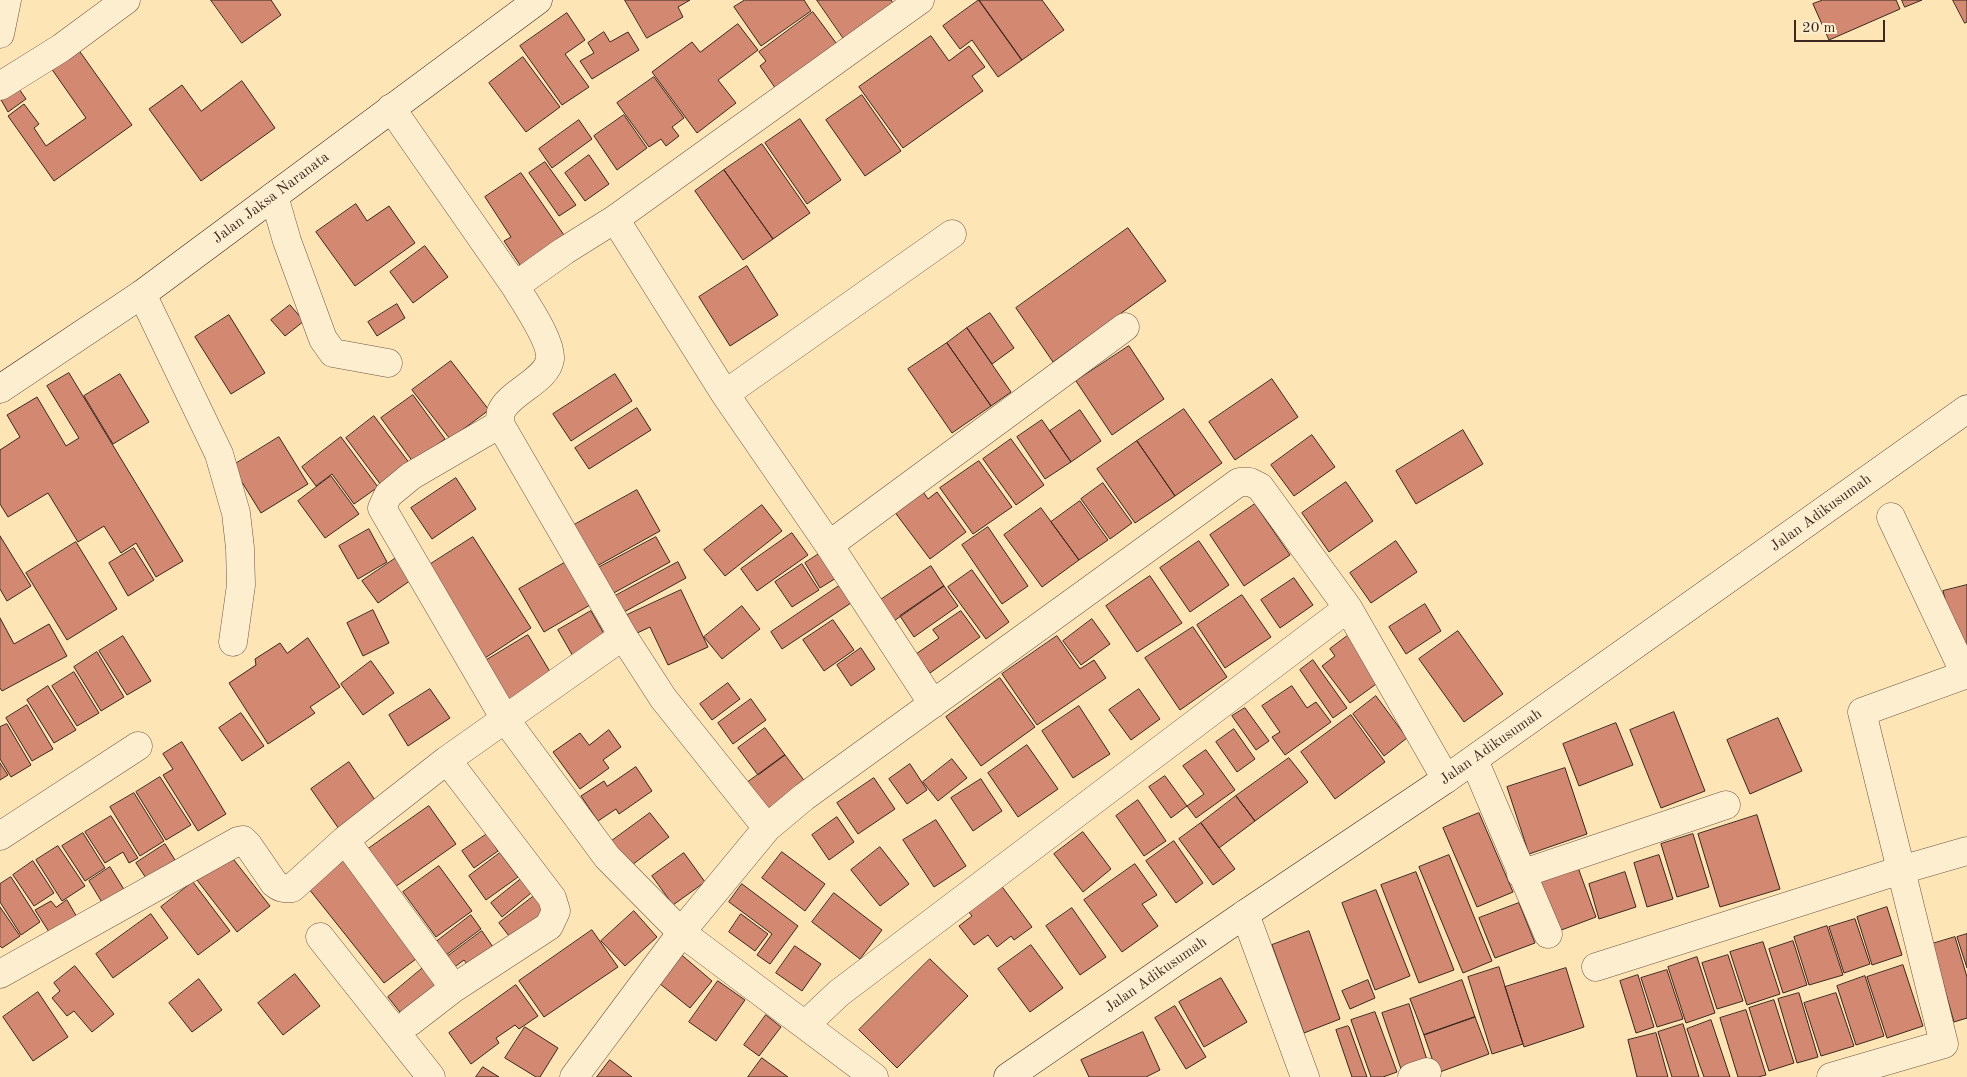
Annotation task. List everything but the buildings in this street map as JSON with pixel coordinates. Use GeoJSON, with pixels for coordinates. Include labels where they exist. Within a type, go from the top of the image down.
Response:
{"type":"FeatureCollection","features":[{"type":"Feature","properties":{"kind":"street"},"geometry":{"type":"LineString","coordinates":[[0,34],[7,0]]}},
{"type":"Feature","properties":{"kind":"street"},"geometry":{"type":"LineString","coordinates":[[0,86],[60,48],[126,0]]}},
{"type":"Feature","properties":{"kind":"street","name":"Jalan Jaksa Naranata"},"geometry":{"type":"LineString","coordinates":[[0,390],[142,294],[538,0]]}},
{"type":"Feature","properties":{"kind":"street"},"geometry":{"type":"LineString","coordinates":[[515,286],[564,251],[615,219],[920,0]]}},
{"type":"Feature","properties":{"kind":"street"},"geometry":{"type":"LineString","coordinates":[[391,108],[515,286],[547,345],[550,358],[544,371],[508,403],[500,413],[500,424],[623,636],[663,698],[767,828]]}},
{"type":"Feature","properties":{"kind":"street"},"geometry":{"type":"LineString","coordinates":[[274,196],[287,241],[328,346],[333,353],[388,362]]}},
{"type":"Feature","properties":{"kind":"street"},"geometry":{"type":"LineString","coordinates":[[615,219],[726,394],[829,545],[933,704]]}},
{"type":"Feature","properties":{"kind":"street"},"geometry":{"type":"LineString","coordinates":[[726,394],[952,234]]}},
{"type":"Feature","properties":{"kind":"street"},"geometry":{"type":"LineString","coordinates":[[142,294],[219,454],[236,513],[240,548],[241,585],[233,642]]}},
{"type":"Feature","properties":{"kind":"street"},"geometry":{"type":"LineString","coordinates":[[829,545],[1125,327]]}},
{"type":"Feature","properties":{"kind":"street","name":"Jalan Adikusumah"},"geometry":{"type":"LineString","coordinates":[[1008,1077],[1244,914],[1474,760],[1967,409]]}},
{"type":"Feature","properties":{"kind":"street"},"geometry":{"type":"LineString","coordinates":[[500,424],[411,476],[388,495],[382,508],[505,719],[607,857],[682,933],[874,1077]]}},
{"type":"Feature","properties":{"kind":"street"},"geometry":{"type":"LineString","coordinates":[[574,1077],[682,933],[767,828],[804,797],[1238,482],[1250,482],[1260,487],[1348,608],[1446,779]]}},
{"type":"Feature","properties":{"kind":"street"},"geometry":{"type":"LineString","coordinates":[[1831,1077],[1956,1040],[1900,870],[1862,712],[1966,674],[1891,517]]}},
{"type":"Feature","properties":{"kind":"street"},"geometry":{"type":"LineString","coordinates":[[805,1025],[839,993],[1348,608]]}},
{"type":"Feature","properties":{"kind":"street"},"geometry":{"type":"LineString","coordinates":[[0,974],[238,842],[245,842],[274,883],[284,889],[292,888],[345,840],[447,760],[623,636]]}},
{"type":"Feature","properties":{"kind":"street"},"geometry":{"type":"LineString","coordinates":[[0,836],[138,746]]}},
{"type":"Feature","properties":{"kind":"street"},"geometry":{"type":"LineString","coordinates":[[410,1022],[454,988],[549,926],[556,912],[552,898],[447,760]]}},
{"type":"Feature","properties":{"kind":"street"},"geometry":{"type":"LineString","coordinates":[[1474,760],[1548,934]]}},
{"type":"Feature","properties":{"kind":"street"},"geometry":{"type":"LineString","coordinates":[[1522,874],[1726,805]]}},
{"type":"Feature","properties":{"kind":"street"},"geometry":{"type":"LineString","coordinates":[[345,840],[454,988]]}},
{"type":"Feature","properties":{"kind":"street"},"geometry":{"type":"LineString","coordinates":[[1596,967],[1900,870],[1967,851]]}},
{"type":"Feature","properties":{"kind":"street"},"geometry":{"type":"LineString","coordinates":[[1244,914],[1305,1077]]}},
{"type":"Feature","properties":{"kind":"street"},"geometry":{"type":"LineString","coordinates":[[320,937],[431,1077]]}}]}
